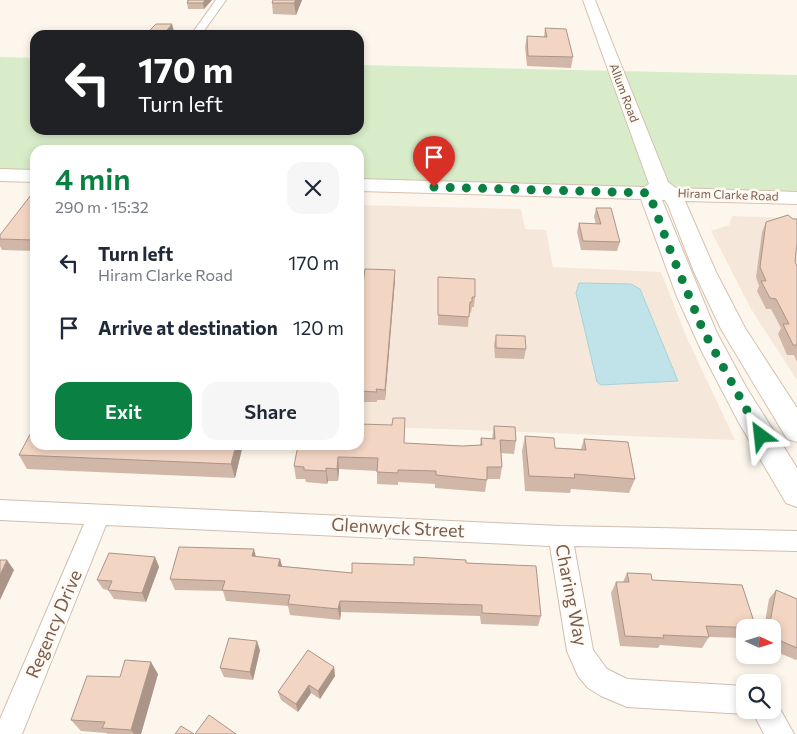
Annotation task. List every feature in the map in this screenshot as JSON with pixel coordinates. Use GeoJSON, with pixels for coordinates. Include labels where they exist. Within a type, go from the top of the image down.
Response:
{"type":"FeatureCollection","features":[{"type":"Feature","properties":{"kind":"main road","name":"Allum Road"},"geometry":{"type":"LineString","coordinates":[[589,0],[662,196]]}},
{"type":"Feature","properties":{"kind":"main road"},"geometry":{"type":"LineString","coordinates":[[0,175],[30,176]]}},
{"type":"Feature","properties":{"kind":"main road","name":"Hiram Clarke Road"},"geometry":{"type":"LineString","coordinates":[[364,185],[453,193]]}},
{"type":"Feature","properties":{"kind":"main road"},"geometry":{"type":"LineString","coordinates":[[0,186],[30,187]]}},
{"type":"Feature","properties":{"kind":"main road","name":"Hiram Clarke Road"},"geometry":{"type":"LineString","coordinates":[[364,196],[453,193],[797,198]]}},
{"type":"Feature","properties":{"kind":"main road","name":"Hiram Clarke Road"},"geometry":{"type":"LineString","coordinates":[[662,196],[797,209]]}},
{"type":"Feature","properties":{"kind":"main road"},"geometry":{"type":"LineString","coordinates":[[662,196],[705,272],[732,329],[797,431]]}},
{"type":"Feature","properties":{"kind":"main road"},"geometry":{"type":"LineString","coordinates":[[662,196],[676,265],[711,346],[761,436],[797,494]]}},
{"type":"Feature","properties":{"kind":"street"},"geometry":{"type":"LineString","coordinates":[[200,30],[221,0]]}},
{"type":"Feature","properties":{"kind":"street","name":"Glenwyck Street"},"geometry":{"type":"LineString","coordinates":[[0,510],[560,536],[797,541]]}},
{"type":"Feature","properties":{"kind":"street","name":"Regency Drive"},"geometry":{"type":"LineString","coordinates":[[8,734],[99,515]]}},
{"type":"Feature","properties":{"kind":"street","name":"Charing Way"},"geometry":{"type":"LineString","coordinates":[[560,536],[580,651],[597,679],[615,690],[627,693],[736,699]]}},
{"type":"Feature","properties":{"kind":"street"},"geometry":{"type":"LineString","coordinates":[[770,719],[780,734]]}},
{"type":"Feature","properties":{"kind":"shaded area"},"geometry":{"type":"Polygon","coordinates":[[[364,205],[521,209],[525,229],[546,230],[553,267],[661,272],[687,338],[735,440],[364,426],[364,205]]]}},
{"type":"Feature","properties":{"kind":"shaded area"},"geometry":{"type":"Polygon","coordinates":[[[732,216],[797,218],[797,380],[751,309],[711,231],[729,225],[732,216]]]}},
{"type":"Feature","properties":{"kind":"green space"},"geometry":{"type":"Polygon","coordinates":[[[0,57],[30,58],[30,135],[364,135],[364,65],[797,75],[797,192],[364,180],[364,145],[30,145],[30,170],[0,169],[0,57]]]}},
{"type":"Feature","properties":{"kind":"water"},"geometry":{"type":"Polygon","coordinates":[[[579,283],[631,284],[640,289],[678,381],[601,385],[597,382],[576,293],[579,283]]]}},
{"type":"Feature","properties":{"kind":"building"},"geometry":{"type":"Polygon","coordinates":[[[189,0],[205,0],[203,3],[187,3],[189,0]]]}},
{"type":"Feature","properties":{"kind":"building"},"geometry":{"type":"Polygon","coordinates":[[[273,0],[296,0],[294,3],[272,3],[273,0]]]}},
{"type":"Feature","properties":{"kind":"building"},"geometry":{"type":"Polygon","coordinates":[[[156,24],[172,24],[167,30],[150,30],[156,24]]]}},
{"type":"Feature","properties":{"kind":"building"},"geometry":{"type":"Polygon","coordinates":[[[545,28],[566,29],[573,57],[528,56],[527,36],[547,37],[545,28]]]}},
{"type":"Feature","properties":{"kind":"building"},"geometry":{"type":"Polygon","coordinates":[[[30,196],[30,240],[0,239],[0,235],[30,196]]]}},
{"type":"Feature","properties":{"kind":"building"},"geometry":{"type":"Polygon","coordinates":[[[596,208],[611,208],[620,242],[583,241],[579,223],[601,224],[596,208]]]}},
{"type":"Feature","properties":{"kind":"building"},"geometry":{"type":"Polygon","coordinates":[[[788,215],[793,219],[797,219],[795,262],[797,266],[797,345],[793,345],[783,324],[789,324],[776,299],[770,298],[761,281],[766,281],[760,267],[766,222],[788,215]]]}},
{"type":"Feature","properties":{"kind":"building"},"geometry":{"type":"Polygon","coordinates":[[[365,269],[395,270],[385,390],[376,389],[377,392],[364,391],[365,269]]]}},
{"type":"Feature","properties":{"kind":"building"},"geometry":{"type":"Polygon","coordinates":[[[438,277],[475,279],[475,297],[472,297],[472,302],[470,302],[469,317],[438,315],[438,277]]]}},
{"type":"Feature","properties":{"kind":"building"},"geometry":{"type":"Polygon","coordinates":[[[496,335],[525,336],[526,349],[496,348],[496,335]]]}},
{"type":"Feature","properties":{"kind":"building"},"geometry":{"type":"Polygon","coordinates":[[[393,418],[405,418],[404,443],[462,446],[482,445],[481,438],[495,439],[494,426],[515,427],[516,441],[500,440],[502,467],[487,467],[487,480],[436,475],[436,471],[398,470],[398,473],[377,472],[378,458],[338,457],[337,469],[326,468],[326,471],[304,470],[304,467],[294,466],[297,450],[364,450],[364,424],[392,425],[393,418]]]}},
{"type":"Feature","properties":{"kind":"building"},"geometry":{"type":"Polygon","coordinates":[[[30,434],[30,450],[235,450],[231,464],[19,455],[30,434]]]}},
{"type":"Feature","properties":{"kind":"building"},"geometry":{"type":"Polygon","coordinates":[[[525,436],[554,438],[555,448],[586,450],[584,439],[628,442],[635,479],[574,474],[575,478],[529,476],[525,436]]]}},
{"type":"Feature","properties":{"kind":"building"},"geometry":{"type":"Polygon","coordinates":[[[179,547],[254,549],[252,556],[280,559],[278,566],[352,573],[352,563],[414,565],[414,557],[466,560],[466,563],[536,566],[541,616],[482,613],[482,605],[340,601],[338,609],[288,604],[290,595],[222,590],[225,581],[170,579],[179,547]]]}},
{"type":"Feature","properties":{"kind":"building"},"geometry":{"type":"Polygon","coordinates":[[[109,553],[155,557],[142,593],[108,590],[112,581],[97,580],[109,553]]]}},
{"type":"Feature","properties":{"kind":"building"},"geometry":{"type":"Polygon","coordinates":[[[0,560],[7,560],[0,575],[0,560]]]}},
{"type":"Feature","properties":{"kind":"building"},"geometry":{"type":"Polygon","coordinates":[[[627,573],[651,574],[652,580],[742,585],[753,619],[736,619],[736,627],[706,626],[709,637],[663,635],[664,638],[625,636],[616,582],[629,582],[627,573]]]}},
{"type":"Feature","properties":{"kind":"building"},"geometry":{"type":"Polygon","coordinates":[[[776,590],[797,599],[797,648],[781,641],[781,619],[771,619],[776,590]]]}},
{"type":"Feature","properties":{"kind":"building"},"geometry":{"type":"Polygon","coordinates":[[[229,638],[257,641],[250,672],[220,668],[229,638]]]}},
{"type":"Feature","properties":{"kind":"building"},"geometry":{"type":"Polygon","coordinates":[[[308,650],[334,667],[318,691],[309,685],[296,704],[278,692],[308,650]]]}},
{"type":"Feature","properties":{"kind":"building"},"geometry":{"type":"Polygon","coordinates":[[[125,660],[151,662],[131,730],[102,728],[105,722],[71,720],[87,676],[120,677],[125,660]]]}},
{"type":"Feature","properties":{"kind":"building"},"geometry":{"type":"Polygon","coordinates":[[[209,715],[236,734],[195,734],[209,715]]]}},
{"type":"Feature","properties":{"kind":"building"},"geometry":{"type":"Polygon","coordinates":[[[181,726],[194,734],[175,734],[181,726]]]}},
{"type":"Feature","properties":{"kind":"route"},"geometry":{"type":"LineString","coordinates":[[434,187],[649,193],[703,330],[723,370],[761,436]]}}]}
